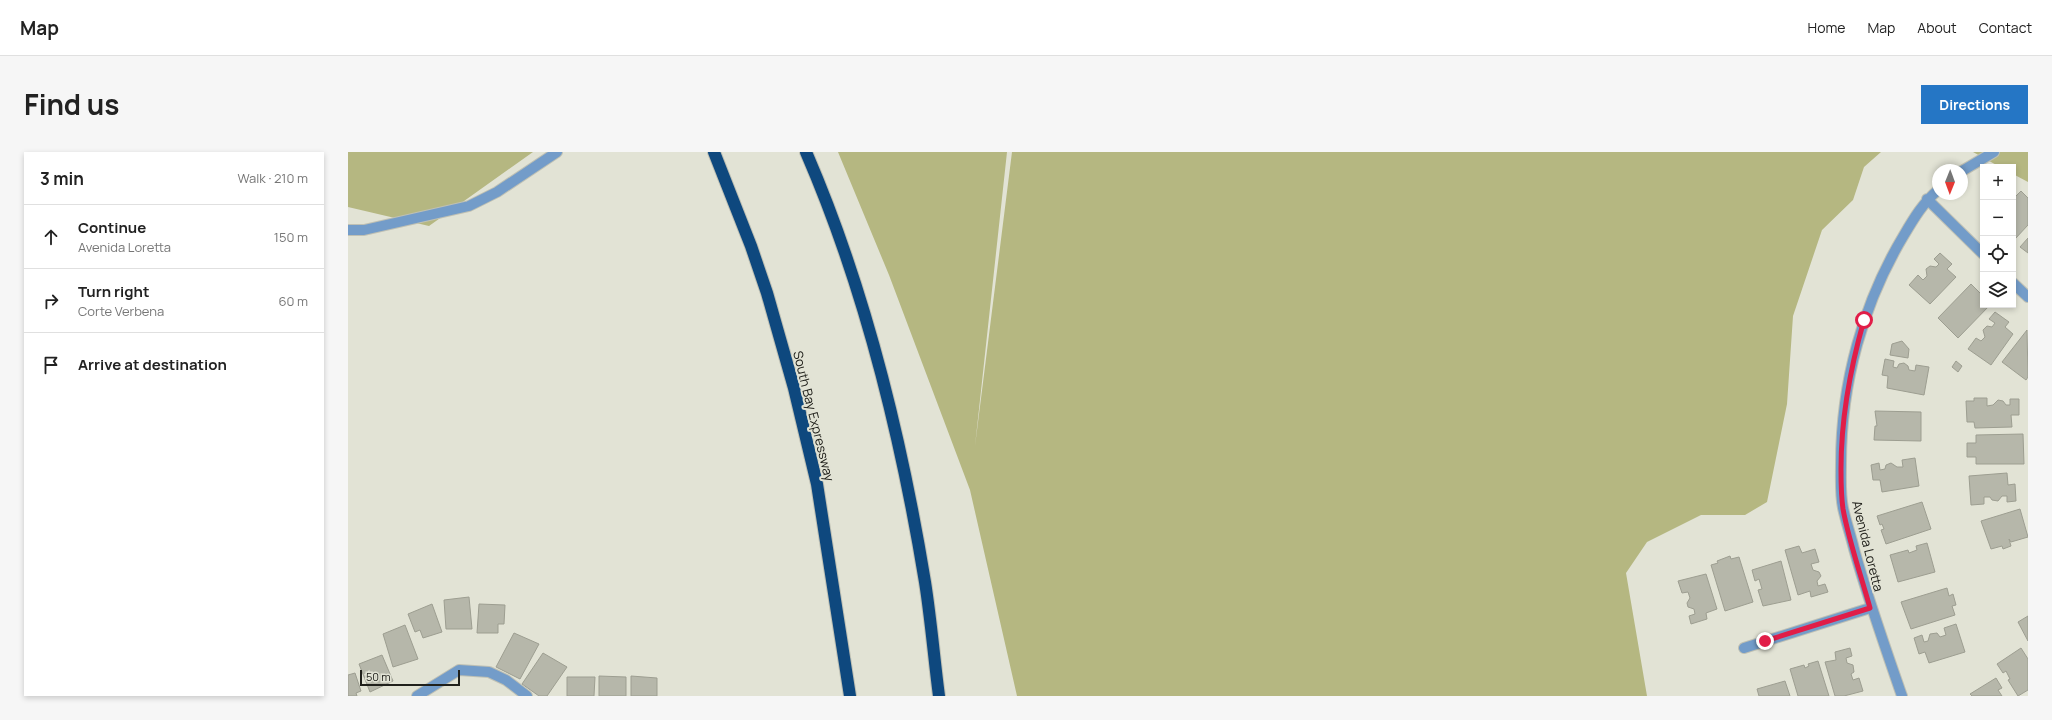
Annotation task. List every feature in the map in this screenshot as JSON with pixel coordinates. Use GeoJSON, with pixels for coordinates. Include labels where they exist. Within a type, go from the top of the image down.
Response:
{"type":"FeatureCollection","features":[{"type":"Feature","properties":{"kind":"highway","name":"South Bay Expressway"},"geometry":{"type":"LineString","coordinates":[[714,152],[767,293],[806,436],[817,484],[850,696]]}},
{"type":"Feature","properties":{"kind":"highway"},"geometry":{"type":"LineString","coordinates":[[806,152],[830,210],[850,271],[873,347],[894,428],[922,568],[939,696]]}},
{"type":"Feature","properties":{"kind":"street"},"geometry":{"type":"LineString","coordinates":[[348,230],[364,230],[469,206],[497,192],[557,152]]}},
{"type":"Feature","properties":{"kind":"street"},"geometry":{"type":"LineString","coordinates":[[1968,167],[1994,152]]}},
{"type":"Feature","properties":{"kind":"street","name":"Avenida Loretta"},"geometry":{"type":"LineString","coordinates":[[1902,696],[1870,608],[1843,508],[1841,454],[1845,399],[1857,346],[1874,294],[1898,245],[1927,199],[1932,195]]}},
{"type":"Feature","properties":{"kind":"street"},"geometry":{"type":"LineString","coordinates":[[1927,199],[1980,251]]}},
{"type":"Feature","properties":{"kind":"street"},"geometry":{"type":"LineString","coordinates":[[2016,286],[2028,297]]}},
{"type":"Feature","properties":{"kind":"street"},"geometry":{"type":"LineString","coordinates":[[1744,648],[1870,608]]}},
{"type":"Feature","properties":{"kind":"street"},"geometry":{"type":"LineString","coordinates":[[417,696],[459,670],[489,672],[506,680],[527,696]]}},
{"type":"Feature","properties":{"kind":"green space"},"geometry":{"type":"Polygon","coordinates":[[[348,152],[533,152],[429,226],[348,207],[348,152]]]}},
{"type":"Feature","properties":{"kind":"green space"},"geometry":{"type":"Polygon","coordinates":[[[838,152],[1007,152],[975,446],[1012,152],[1881,152],[1864,167],[1853,200],[1822,230],[1793,316],[1787,404],[1767,502],[1745,515],[1701,515],[1647,542],[1626,573],[1647,696],[1017,696],[970,490],[889,275],[838,152]]]}},
{"type":"Feature","properties":{"kind":"green space"},"geometry":{"type":"Polygon","coordinates":[[[1973,152],[2028,152],[2028,182],[2016,176],[2016,164],[1995,164],[1973,152]]]}},
{"type":"Feature","properties":{"kind":"building"},"geometry":{"type":"Polygon","coordinates":[[[2021,191],[2028,198],[2028,225],[2016,238],[2016,200],[2016,196],[2021,191]]]}},
{"type":"Feature","properties":{"kind":"building"},"geometry":{"type":"Polygon","coordinates":[[[2028,238],[2028,253],[2020,247],[2028,238]]]}},
{"type":"Feature","properties":{"kind":"building"},"geometry":{"type":"Polygon","coordinates":[[[1940,253],[1952,264],[1947,269],[1956,277],[1930,304],[1909,285],[1918,275],[1923,280],[1927,276],[1926,269],[1930,266],[1936,267],[1939,264],[1934,259],[1940,253]]]}},
{"type":"Feature","properties":{"kind":"building"},"geometry":{"type":"Polygon","coordinates":[[[1971,284],[1980,293],[1980,308],[1987,308],[1958,338],[1938,318],[1971,284]]]}},
{"type":"Feature","properties":{"kind":"building"},"geometry":{"type":"Polygon","coordinates":[[[1995,312],[2009,322],[2005,327],[2013,334],[1991,365],[1968,349],[1976,338],[1981,341],[1985,337],[1983,330],[1987,326],[1992,327],[1995,323],[1989,319],[1995,312]]]}},
{"type":"Feature","properties":{"kind":"building"},"geometry":{"type":"Polygon","coordinates":[[[2027,330],[2028,377],[2026,380],[2002,362],[2027,330]]]}},
{"type":"Feature","properties":{"kind":"building"},"geometry":{"type":"Polygon","coordinates":[[[1902,341],[1909,349],[1908,358],[1890,355],[1892,344],[1902,341]]]}},
{"type":"Feature","properties":{"kind":"building"},"geometry":{"type":"Polygon","coordinates":[[[1885,359],[1894,361],[1893,367],[1897,368],[1899,364],[1904,363],[1908,366],[1909,370],[1915,371],[1916,365],[1929,367],[1924,395],[1887,388],[1888,376],[1882,375],[1885,359]]]}},
{"type":"Feature","properties":{"kind":"building"},"geometry":{"type":"Polygon","coordinates":[[[1956,361],[1962,366],[1958,372],[1952,367],[1956,361]]]}},
{"type":"Feature","properties":{"kind":"building"},"geometry":{"type":"Polygon","coordinates":[[[1974,398],[1987,398],[1987,406],[1993,405],[1998,400],[2003,401],[2006,405],[2010,405],[2010,399],[2019,399],[2019,415],[2011,415],[2012,427],[1975,428],[1974,422],[1967,422],[1966,401],[1974,401],[1974,398]]]}},
{"type":"Feature","properties":{"kind":"building"},"geometry":{"type":"Polygon","coordinates":[[[1875,411],[1921,412],[1921,441],[1874,440],[1875,426],[1877,426],[1875,411]]]}},
{"type":"Feature","properties":{"kind":"building"},"geometry":{"type":"Polygon","coordinates":[[[2023,434],[2024,464],[1976,464],[1976,457],[1967,457],[1967,443],[1976,443],[1976,435],[2023,434]]]}},
{"type":"Feature","properties":{"kind":"building"},"geometry":{"type":"Polygon","coordinates":[[[1915,458],[1919,486],[1882,492],[1880,480],[1873,480],[1871,465],[1879,463],[1880,470],[1885,469],[1886,465],[1891,463],[1897,467],[1903,467],[1902,460],[1915,458]]]}},
{"type":"Feature","properties":{"kind":"building"},"geometry":{"type":"Polygon","coordinates":[[[2007,473],[2008,485],[2015,484],[2016,501],[2007,502],[2007,496],[2002,496],[1998,501],[1992,500],[1990,497],[1984,497],[1984,504],[1971,505],[1969,476],[2007,473]]]}},
{"type":"Feature","properties":{"kind":"building"},"geometry":{"type":"Polygon","coordinates":[[[1922,502],[1931,529],[1886,544],[1881,530],[1884,529],[1882,524],[1880,525],[1877,516],[1922,502]]]}},
{"type":"Feature","properties":{"kind":"building"},"geometry":{"type":"Polygon","coordinates":[[[2020,509],[2028,537],[2011,542],[2009,539],[2011,546],[2003,549],[2002,546],[1991,549],[1981,521],[2020,509]]]}},
{"type":"Feature","properties":{"kind":"building"},"geometry":{"type":"Polygon","coordinates":[[[1927,543],[1935,572],[1898,582],[1890,555],[1908,550],[1909,553],[1917,550],[1916,546],[1927,543]]]}},
{"type":"Feature","properties":{"kind":"building"},"geometry":{"type":"Polygon","coordinates":[[[1799,546],[1802,553],[1815,549],[1819,562],[1811,564],[1813,570],[1819,572],[1821,576],[1817,581],[1818,586],[1825,584],[1828,592],[1811,597],[1810,591],[1798,595],[1785,550],[1799,546]]]}},
{"type":"Feature","properties":{"kind":"building"},"geometry":{"type":"Polygon","coordinates":[[[1730,556],[1731,559],[1739,557],[1753,602],[1725,611],[1711,565],[1730,556]]]}},
{"type":"Feature","properties":{"kind":"building"},"geometry":{"type":"Polygon","coordinates":[[[1781,561],[1791,600],[1763,606],[1758,590],[1762,589],[1759,579],[1755,581],[1752,570],[1781,561]]]}},
{"type":"Feature","properties":{"kind":"building"},"geometry":{"type":"Polygon","coordinates":[[[1706,574],[1717,609],[1706,613],[1707,619],[1691,624],[1689,616],[1695,614],[1694,609],[1688,607],[1687,603],[1690,598],[1688,592],[1682,593],[1678,581],[1706,574]]]}},
{"type":"Feature","properties":{"kind":"building"},"geometry":{"type":"Polygon","coordinates":[[[1947,588],[1949,596],[1953,594],[1956,605],[1952,606],[1955,615],[1911,629],[1901,602],[1947,588]]]}},
{"type":"Feature","properties":{"kind":"building"},"geometry":{"type":"Polygon","coordinates":[[[469,597],[472,629],[446,629],[444,600],[469,597]]]}},
{"type":"Feature","properties":{"kind":"building"},"geometry":{"type":"Polygon","coordinates":[[[432,604],[442,632],[423,638],[420,630],[415,632],[408,614],[432,604]]]}},
{"type":"Feature","properties":{"kind":"building"},"geometry":{"type":"Polygon","coordinates":[[[479,604],[505,605],[504,624],[498,624],[498,633],[477,633],[479,604]]]}},
{"type":"Feature","properties":{"kind":"building"},"geometry":{"type":"Polygon","coordinates":[[[2028,616],[2028,641],[2018,622],[2028,616]]]}},
{"type":"Feature","properties":{"kind":"building"},"geometry":{"type":"Polygon","coordinates":[[[1956,624],[1965,652],[1929,663],[1925,652],[1919,654],[1914,638],[1922,635],[1924,642],[1928,641],[1930,634],[1937,633],[1940,637],[1946,635],[1944,628],[1956,624]]]}},
{"type":"Feature","properties":{"kind":"building"},"geometry":{"type":"Polygon","coordinates":[[[405,625],[418,659],[393,667],[383,634],[405,625]]]}},
{"type":"Feature","properties":{"kind":"building"},"geometry":{"type":"Polygon","coordinates":[[[514,633],[539,644],[520,679],[496,667],[514,633]]]}},
{"type":"Feature","properties":{"kind":"building"},"geometry":{"type":"Polygon","coordinates":[[[1850,648],[1852,656],[1846,658],[1847,663],[1853,665],[1854,672],[1851,674],[1853,680],[1859,678],[1863,691],[1844,696],[1835,696],[1825,662],[1836,660],[1835,652],[1850,648]]]}},
{"type":"Feature","properties":{"kind":"building"},"geometry":{"type":"Polygon","coordinates":[[[2021,648],[2028,659],[2028,690],[2018,696],[2008,680],[2010,679],[2006,671],[2003,673],[1997,664],[2021,648]]]}},
{"type":"Feature","properties":{"kind":"building"},"geometry":{"type":"Polygon","coordinates":[[[543,653],[567,667],[547,696],[539,696],[522,684],[543,653]]]}},
{"type":"Feature","properties":{"kind":"building"},"geometry":{"type":"Polygon","coordinates":[[[382,655],[393,681],[370,692],[359,664],[382,655]]]}},
{"type":"Feature","properties":{"kind":"building"},"geometry":{"type":"Polygon","coordinates":[[[1818,661],[1829,696],[1798,696],[1790,669],[1804,665],[1805,668],[1809,666],[1808,664],[1818,661]]]}},
{"type":"Feature","properties":{"kind":"building"},"geometry":{"type":"Polygon","coordinates":[[[355,673],[361,691],[356,693],[357,696],[348,696],[348,675],[355,673]]]}},
{"type":"Feature","properties":{"kind":"building"},"geometry":{"type":"Polygon","coordinates":[[[599,676],[626,677],[626,696],[599,696],[599,676]]]}},
{"type":"Feature","properties":{"kind":"building"},"geometry":{"type":"Polygon","coordinates":[[[631,676],[657,678],[657,696],[631,696],[631,676]]]}},
{"type":"Feature","properties":{"kind":"building"},"geometry":{"type":"Polygon","coordinates":[[[567,677],[595,677],[594,696],[567,696],[567,677]]]}},
{"type":"Feature","properties":{"kind":"building"},"geometry":{"type":"Polygon","coordinates":[[[1996,678],[2002,688],[1998,690],[2002,696],[1972,696],[1970,694],[1996,678]]]}},
{"type":"Feature","properties":{"kind":"building"},"geometry":{"type":"Polygon","coordinates":[[[1785,681],[1790,696],[1759,696],[1757,689],[1785,681]]]}},
{"type":"Feature","properties":{"kind":"route"},"geometry":{"type":"LineString","coordinates":[[1765,641],[1870,608],[1843,508],[1841,481],[1842,432],[1845,399],[1850,372],[1864,320]]}}]}
